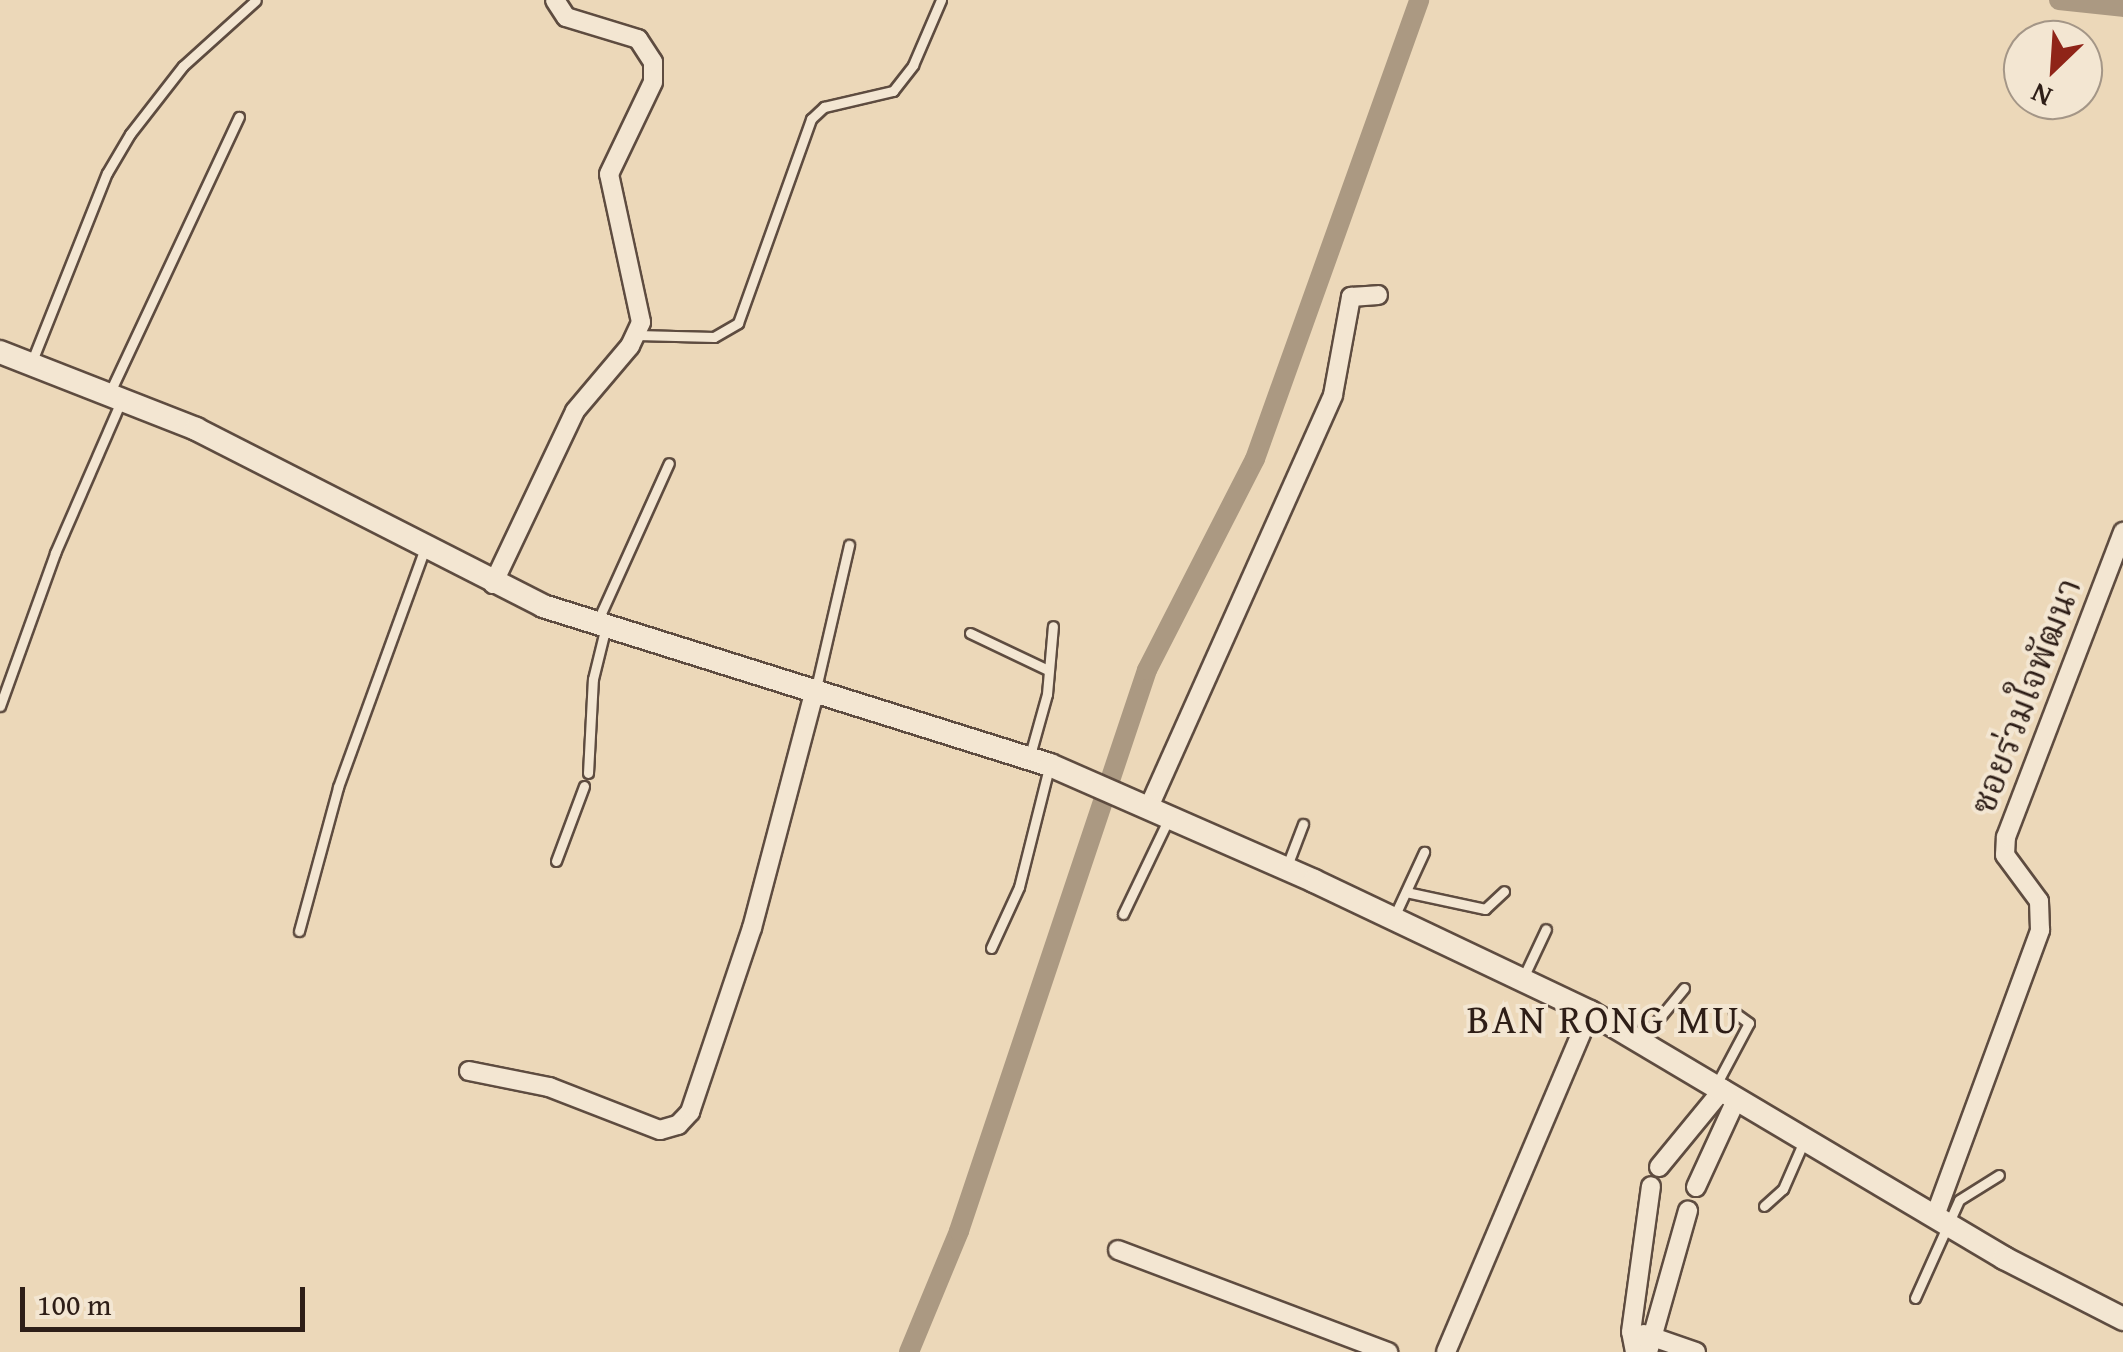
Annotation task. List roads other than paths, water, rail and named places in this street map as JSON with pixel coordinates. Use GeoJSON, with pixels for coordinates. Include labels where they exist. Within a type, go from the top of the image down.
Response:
{"type":"FeatureCollection","features":[{"type":"Feature","properties":{"kind":"street"},"geometry":{"type":"LineString","coordinates":[[494,584],[575,411],[637,335],[640,296],[609,174],[653,82],[654,62],[638,39],[566,17],[556,0]]}},
{"type":"Feature","properties":{"kind":"street"},"geometry":{"type":"LineString","coordinates":[[1158,813],[1333,395],[1351,297],[1378,294]]}},
{"type":"Feature","properties":{"kind":"street"},"geometry":{"type":"LineString","coordinates":[[0,353],[117,394],[494,584],[600,628],[1047,765],[1286,868],[1590,1012],[1941,1220],[2123,1319]]}},
{"type":"Feature","properties":{"kind":"street","name":"ซอยร่วมใจพัฒนา"},"geometry":{"type":"LineString","coordinates":[[1941,1220],[2040,930],[2039,901],[2006,856],[2006,837],[2123,532]]}},
{"type":"Feature","properties":{"kind":"street"},"geometry":{"type":"LineString","coordinates":[[469,1070],[550,1087],[660,1130],[678,1125],[695,1098],[774,854],[814,694]]}},
{"type":"Feature","properties":{"kind":"street"},"geometry":{"type":"LineString","coordinates":[[1446,1352],[1590,1012]]}},
{"type":"Feature","properties":{"kind":"street"},"geometry":{"type":"LineString","coordinates":[[1659,1167],[1725,1091]]}},
{"type":"Feature","properties":{"kind":"street"},"geometry":{"type":"LineString","coordinates":[[1696,1187],[1725,1091]]}},
{"type":"Feature","properties":{"kind":"street"},"geometry":{"type":"LineString","coordinates":[[1635,1352],[1632,1332],[1650,1186]]}},
{"type":"Feature","properties":{"kind":"street"},"geometry":{"type":"LineString","coordinates":[[1652,1344],[1688,1211]]}},
{"type":"Feature","properties":{"kind":"street"},"geometry":{"type":"LineString","coordinates":[[1118,1250],[1388,1352]]}},
{"type":"Feature","properties":{"kind":"street"},"geometry":{"type":"LineString","coordinates":[[1632,1332],[1652,1344],[1696,1352]]}},
{"type":"Feature","properties":{"kind":"lane"},"geometry":{"type":"LineString","coordinates":[[31,364],[107,173],[130,134],[182,66],[256,0]]}},
{"type":"Feature","properties":{"kind":"lane"},"geometry":{"type":"LineString","coordinates":[[637,335],[714,337],[738,323],[811,119],[824,107],[894,91],[913,66],[941,0]]}},
{"type":"Feature","properties":{"kind":"lane"},"geometry":{"type":"LineString","coordinates":[[0,706],[54,553],[117,394],[239,118]]}},
{"type":"Feature","properties":{"kind":"lane"},"geometry":{"type":"LineString","coordinates":[[588,773],[600,628],[669,464]]}},
{"type":"Feature","properties":{"kind":"lane"},"geometry":{"type":"LineString","coordinates":[[814,694],[849,545]]}},
{"type":"Feature","properties":{"kind":"lane"},"geometry":{"type":"LineString","coordinates":[[299,931],[338,786],[425,548]]}},
{"type":"Feature","properties":{"kind":"lane"},"geometry":{"type":"LineString","coordinates":[[991,948],[1019,887],[1047,765],[1048,670],[1053,626]]}},
{"type":"Feature","properties":{"kind":"lane"},"geometry":{"type":"LineString","coordinates":[[970,633],[1048,670]]}},
{"type":"Feature","properties":{"kind":"lane"},"geometry":{"type":"LineString","coordinates":[[556,861],[584,786]]}},
{"type":"Feature","properties":{"kind":"lane"},"geometry":{"type":"LineString","coordinates":[[1122,914],[1158,813]]}},
{"type":"Feature","properties":{"kind":"lane"},"geometry":{"type":"LineString","coordinates":[[1286,868],[1304,824]]}},
{"type":"Feature","properties":{"kind":"lane"},"geometry":{"type":"LineString","coordinates":[[1394,919],[1424,852]]}},
{"type":"Feature","properties":{"kind":"lane"},"geometry":{"type":"LineString","coordinates":[[1406,892],[1485,909],[1504,891]]}},
{"type":"Feature","properties":{"kind":"lane"},"geometry":{"type":"LineString","coordinates":[[1522,980],[1546,929]]}},
{"type":"Feature","properties":{"kind":"lane"},"geometry":{"type":"LineString","coordinates":[[1640,1041],[1684,988]]}},
{"type":"Feature","properties":{"kind":"lane"},"geometry":{"type":"LineString","coordinates":[[1725,1091],[1749,1023],[1734,1012]]}},
{"type":"Feature","properties":{"kind":"lane"},"geometry":{"type":"LineString","coordinates":[[1764,1206],[1792,1174],[1805,1139]]}},
{"type":"Feature","properties":{"kind":"lane"},"geometry":{"type":"LineString","coordinates":[[1915,1298],[1941,1220],[1968,1191],[1999,1175]]}},
{"type":"Feature","properties":{"kind":"waterway"},"geometry":{"type":"LineString","coordinates":[[909,1352],[959,1231],[1147,670],[1255,459],[1419,0]]}},
{"type":"Feature","properties":{"kind":"waterway"},"geometry":{"type":"LineString","coordinates":[[2059,0],[2123,7]]}},
{"type":"Feature","properties":{"kind":"district","name":"BAN RONG MU"},"geometry":{"type":"Point","coordinates":[1604,1019]}}]}
